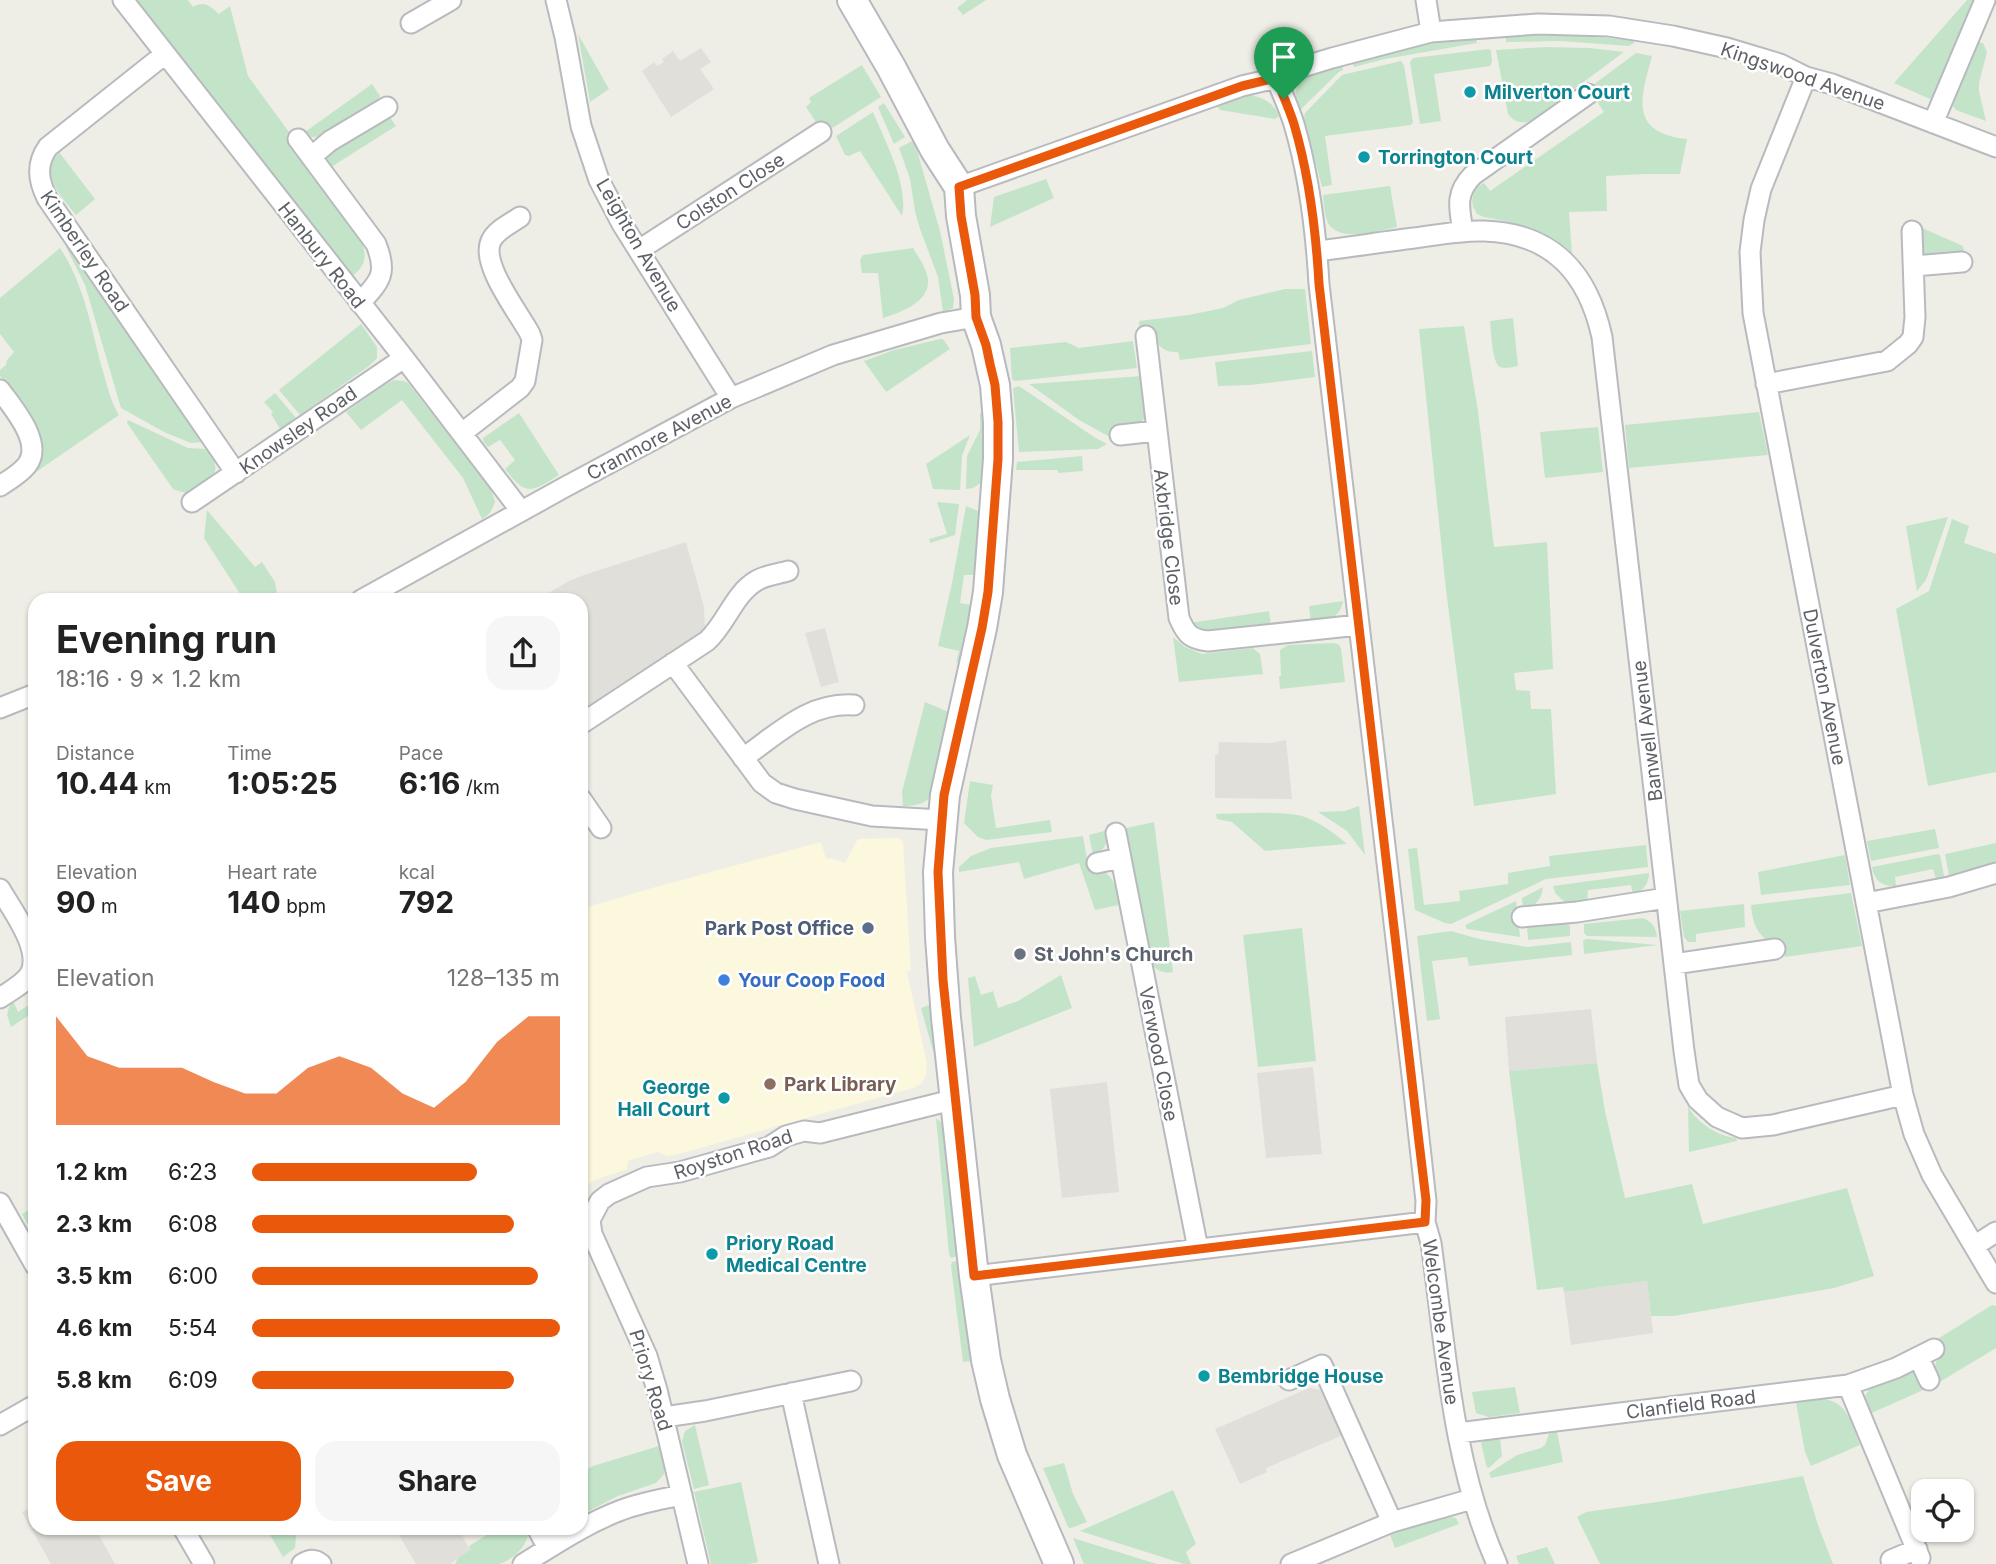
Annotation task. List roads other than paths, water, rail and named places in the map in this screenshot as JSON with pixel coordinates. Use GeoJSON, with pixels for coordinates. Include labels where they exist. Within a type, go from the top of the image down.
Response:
{"type":"FeatureCollection","features":[{"type":"Feature","properties":{"kind":"street","name":"Hanbury Road"},"geometry":{"type":"LineString","coordinates":[[123,0],[522,511]]}},
{"type":"Feature","properties":{"kind":"street"},"geometry":{"type":"LineString","coordinates":[[411,23],[451,0]]}},
{"type":"Feature","properties":{"kind":"street","name":"Leighton Avenue"},"geometry":{"type":"LineString","coordinates":[[556,0],[579,116],[599,180],[622,224],[731,398]]}},
{"type":"Feature","properties":{"kind":"street"},"geometry":{"type":"LineString","coordinates":[[852,0],[959,187],[976,317],[995,385],[998,422],[988,592],[944,795],[938,872],[940,937],[946,1018],[974,1276],[986,1360],[1012,1455],[1059,1564]]}},
{"type":"Feature","properties":{"kind":"street"},"geometry":{"type":"LineString","coordinates":[[1426,0],[1432,32]]}},
{"type":"Feature","properties":{"kind":"street"},"geometry":{"type":"LineString","coordinates":[[1933,123],[1985,0]]}},
{"type":"Feature","properties":{"kind":"street","name":"Kingswood Avenue"},"geometry":{"type":"LineString","coordinates":[[959,187],[1242,86],[1276,78],[1332,58],[1432,32],[1538,24],[1609,26],[1727,48],[1780,64],[1806,77],[1832,84],[1996,147]]}},
{"type":"Feature","properties":{"kind":"street","name":"Kimberley Road"},"geometry":{"type":"LineString","coordinates":[[165,54],[48,147],[41,157],[40,179],[47,198],[236,473]]}},
{"type":"Feature","properties":{"kind":"street","name":"Dulverton Avenue"},"geometry":{"type":"LineString","coordinates":[[1806,77],[1761,189],[1754,220],[1750,251],[1753,313],[1903,1095],[1914,1134],[1932,1175],[1996,1283]]}},
{"type":"Feature","properties":{"kind":"street","name":"Welcombe Avenue"},"geometry":{"type":"LineString","coordinates":[[1276,78],[1294,125],[1317,251],[1426,1200],[1425,1222],[1431,1240],[1448,1379],[1472,1499],[1497,1564]]}},
{"type":"Feature","properties":{"kind":"street"},"geometry":{"type":"LineString","coordinates":[[1463,231],[1459,203],[1463,184],[1588,94]]}},
{"type":"Feature","properties":{"kind":"street"},"geometry":{"type":"LineString","coordinates":[[311,157],[330,141],[387,107]]}},
{"type":"Feature","properties":{"kind":"street","name":"Colston Close"},"geometry":{"type":"LineString","coordinates":[[639,250],[821,132]]}},
{"type":"Feature","properties":{"kind":"street"},"geometry":{"type":"LineString","coordinates":[[298,139],[376,244],[383,260],[383,271],[373,289],[360,303]]}},
{"type":"Feature","properties":{"kind":"street"},"geometry":{"type":"LineString","coordinates":[[462,433],[510,397],[524,381],[532,340],[498,281],[488,251],[493,237],[520,217]]}},
{"type":"Feature","properties":{"kind":"street","name":"Banwell Avenue"},"geometry":{"type":"LineString","coordinates":[[1317,251],[1463,231],[1499,232],[1524,238],[1554,253],[1583,283],[1602,337],[1689,1085],[1698,1100],[1717,1117],[1732,1125],[1750,1129],[1903,1095]]}},
{"type":"Feature","properties":{"kind":"street"},"geometry":{"type":"LineString","coordinates":[[1766,384],[1887,361],[1902,351],[1913,337],[1914,329],[1912,231]]}},
{"type":"Feature","properties":{"kind":"street"},"geometry":{"type":"LineString","coordinates":[[1914,266],[1962,262]]}},
{"type":"Feature","properties":{"kind":"street","name":"Cranmore Avenue"},"geometry":{"type":"LineString","coordinates":[[374,593],[731,398],[833,355],[940,323],[976,317]]}},
{"type":"Feature","properties":{"kind":"street","name":"Axbridge Close"},"geometry":{"type":"LineString","coordinates":[[1146,336],[1179,618],[1184,630],[1195,639],[1208,642],[1359,625]]}},
{"type":"Feature","properties":{"kind":"street","name":"Knowsley Road"},"geometry":{"type":"LineString","coordinates":[[192,502],[404,358]]}},
{"type":"Feature","properties":{"kind":"street"},"geometry":{"type":"LineString","coordinates":[[0,390],[26,428],[32,451],[26,467],[0,486]]}},
{"type":"Feature","properties":{"kind":"street"},"geometry":{"type":"LineString","coordinates":[[1120,435],[1156,431]]}},
{"type":"Feature","properties":{"kind":"street"},"geometry":{"type":"LineString","coordinates":[[588,719],[710,638],[748,587],[758,579],[788,571]]}},
{"type":"Feature","properties":{"kind":"street"},"geometry":{"type":"LineString","coordinates":[[673,663],[762,783],[776,793],[872,816],[941,820]]}},
{"type":"Feature","properties":{"kind":"street"},"geometry":{"type":"LineString","coordinates":[[0,708],[28,697]]}},
{"type":"Feature","properties":{"kind":"street"},"geometry":{"type":"LineString","coordinates":[[743,758],[806,714],[834,705],[853,705]]}},
{"type":"Feature","properties":{"kind":"street"},"geometry":{"type":"LineString","coordinates":[[588,809],[601,828]]}},
{"type":"Feature","properties":{"kind":"street","name":"Verwood Close"},"geometry":{"type":"LineString","coordinates":[[1116,833],[1198,1250]]}},
{"type":"Feature","properties":{"kind":"street"},"geometry":{"type":"LineString","coordinates":[[1097,863],[1121,858]]}},
{"type":"Feature","properties":{"kind":"street"},"geometry":{"type":"LineString","coordinates":[[1866,903],[1951,887],[1996,873]]}},
{"type":"Feature","properties":{"kind":"street"},"geometry":{"type":"LineString","coordinates":[[0,889],[28,938]]}},
{"type":"Feature","properties":{"kind":"street"},"geometry":{"type":"LineString","coordinates":[[1522,917],[1577,912],[1666,898]]}},
{"type":"Feature","properties":{"kind":"street"},"geometry":{"type":"LineString","coordinates":[[1674,964],[1753,944],[1775,949]]}},
{"type":"Feature","properties":{"kind":"street"},"geometry":{"type":"LineString","coordinates":[[0,998],[28,976]]}},
{"type":"Feature","properties":{"kind":"street","name":"Royston Road"},"geometry":{"type":"LineString","coordinates":[[597,1204],[609,1194],[647,1177],[676,1174],[769,1147],[786,1136],[804,1131],[820,1133],[956,1099]]}},
{"type":"Feature","properties":{"kind":"street"},"geometry":{"type":"LineString","coordinates":[[0,1202],[28,1252]]}},
{"type":"Feature","properties":{"kind":"street","name":"Priory Road"},"geometry":{"type":"LineString","coordinates":[[597,1204],[590,1220],[592,1234],[647,1356],[698,1564]]}},
{"type":"Feature","properties":{"kind":"street"},"geometry":{"type":"LineString","coordinates":[[974,1276],[1425,1222]]}},
{"type":"Feature","properties":{"kind":"street"},"geometry":{"type":"LineString","coordinates":[[1974,1245],[1996,1232]]}},
{"type":"Feature","properties":{"kind":"street","name":"Clanfield Road"},"geometry":{"type":"LineString","coordinates":[[1458,1433],[1848,1385],[1926,1354],[1929,1380]]}},
{"type":"Feature","properties":{"kind":"street"},"geometry":{"type":"LineString","coordinates":[[1289,1380],[1322,1365],[1392,1522]]}},
{"type":"Feature","properties":{"kind":"street"},"geometry":{"type":"LineString","coordinates":[[664,1418],[850,1381]]}},
{"type":"Feature","properties":{"kind":"street"},"geometry":{"type":"LineString","coordinates":[[1848,1385],[1919,1553],[1891,1560]]}},
{"type":"Feature","properties":{"kind":"street"},"geometry":{"type":"LineString","coordinates":[[791,1393],[829,1564]]}},
{"type":"Feature","properties":{"kind":"street"},"geometry":{"type":"LineString","coordinates":[[0,1425],[28,1409]]}},
{"type":"Feature","properties":{"kind":"street"},"geometry":{"type":"LineString","coordinates":[[588,1527],[619,1511],[682,1495]]}},
{"type":"Feature","properties":{"kind":"street"},"geometry":{"type":"LineString","coordinates":[[1291,1564],[1392,1522],[1472,1499]]}},
{"type":"Feature","properties":{"kind":"street"},"geometry":{"type":"LineString","coordinates":[[187,1535],[205,1564]]}},
{"type":"Feature","properties":{"kind":"street"},"geometry":{"type":"LineString","coordinates":[[541,1535],[548,1548]]}},
{"type":"Feature","properties":{"kind":"street"},"geometry":{"type":"LineString","coordinates":[[523,1564],[573,1535]]}},
{"type":"Feature","properties":{"kind":"street"},"geometry":{"type":"LineString","coordinates":[[302,1564],[310,1560],[317,1560],[321,1564]]}},
{"type":"Feature","properties":{"kind":"place","name":"Milverton Court"},"geometry":{"type":"Point","coordinates":[1470,92]}},
{"type":"Feature","properties":{"kind":"place","name":"Torrington Court"},"geometry":{"type":"Point","coordinates":[1364,157]}},
{"type":"Feature","properties":{"kind":"place","name":"Park Post Office"},"geometry":{"type":"Point","coordinates":[868,928]}},
{"type":"Feature","properties":{"kind":"place","name":"St John's Church"},"geometry":{"type":"Point","coordinates":[1020,954]}},
{"type":"Feature","properties":{"kind":"place","name":"Your Coop Food"},"geometry":{"type":"Point","coordinates":[724,980]}},
{"type":"Feature","properties":{"kind":"place","name":"Park Library"},"geometry":{"type":"Point","coordinates":[770,1084]}},
{"type":"Feature","properties":{"kind":"place","name":"George Hall Court"},"geometry":{"type":"Point","coordinates":[724,1098]}},
{"type":"Feature","properties":{"kind":"place","name":"Priory Road Medical Centre"},"geometry":{"type":"Point","coordinates":[712,1254]}},
{"type":"Feature","properties":{"kind":"place","name":"Bembridge House"},"geometry":{"type":"Point","coordinates":[1204,1376]}}]}
